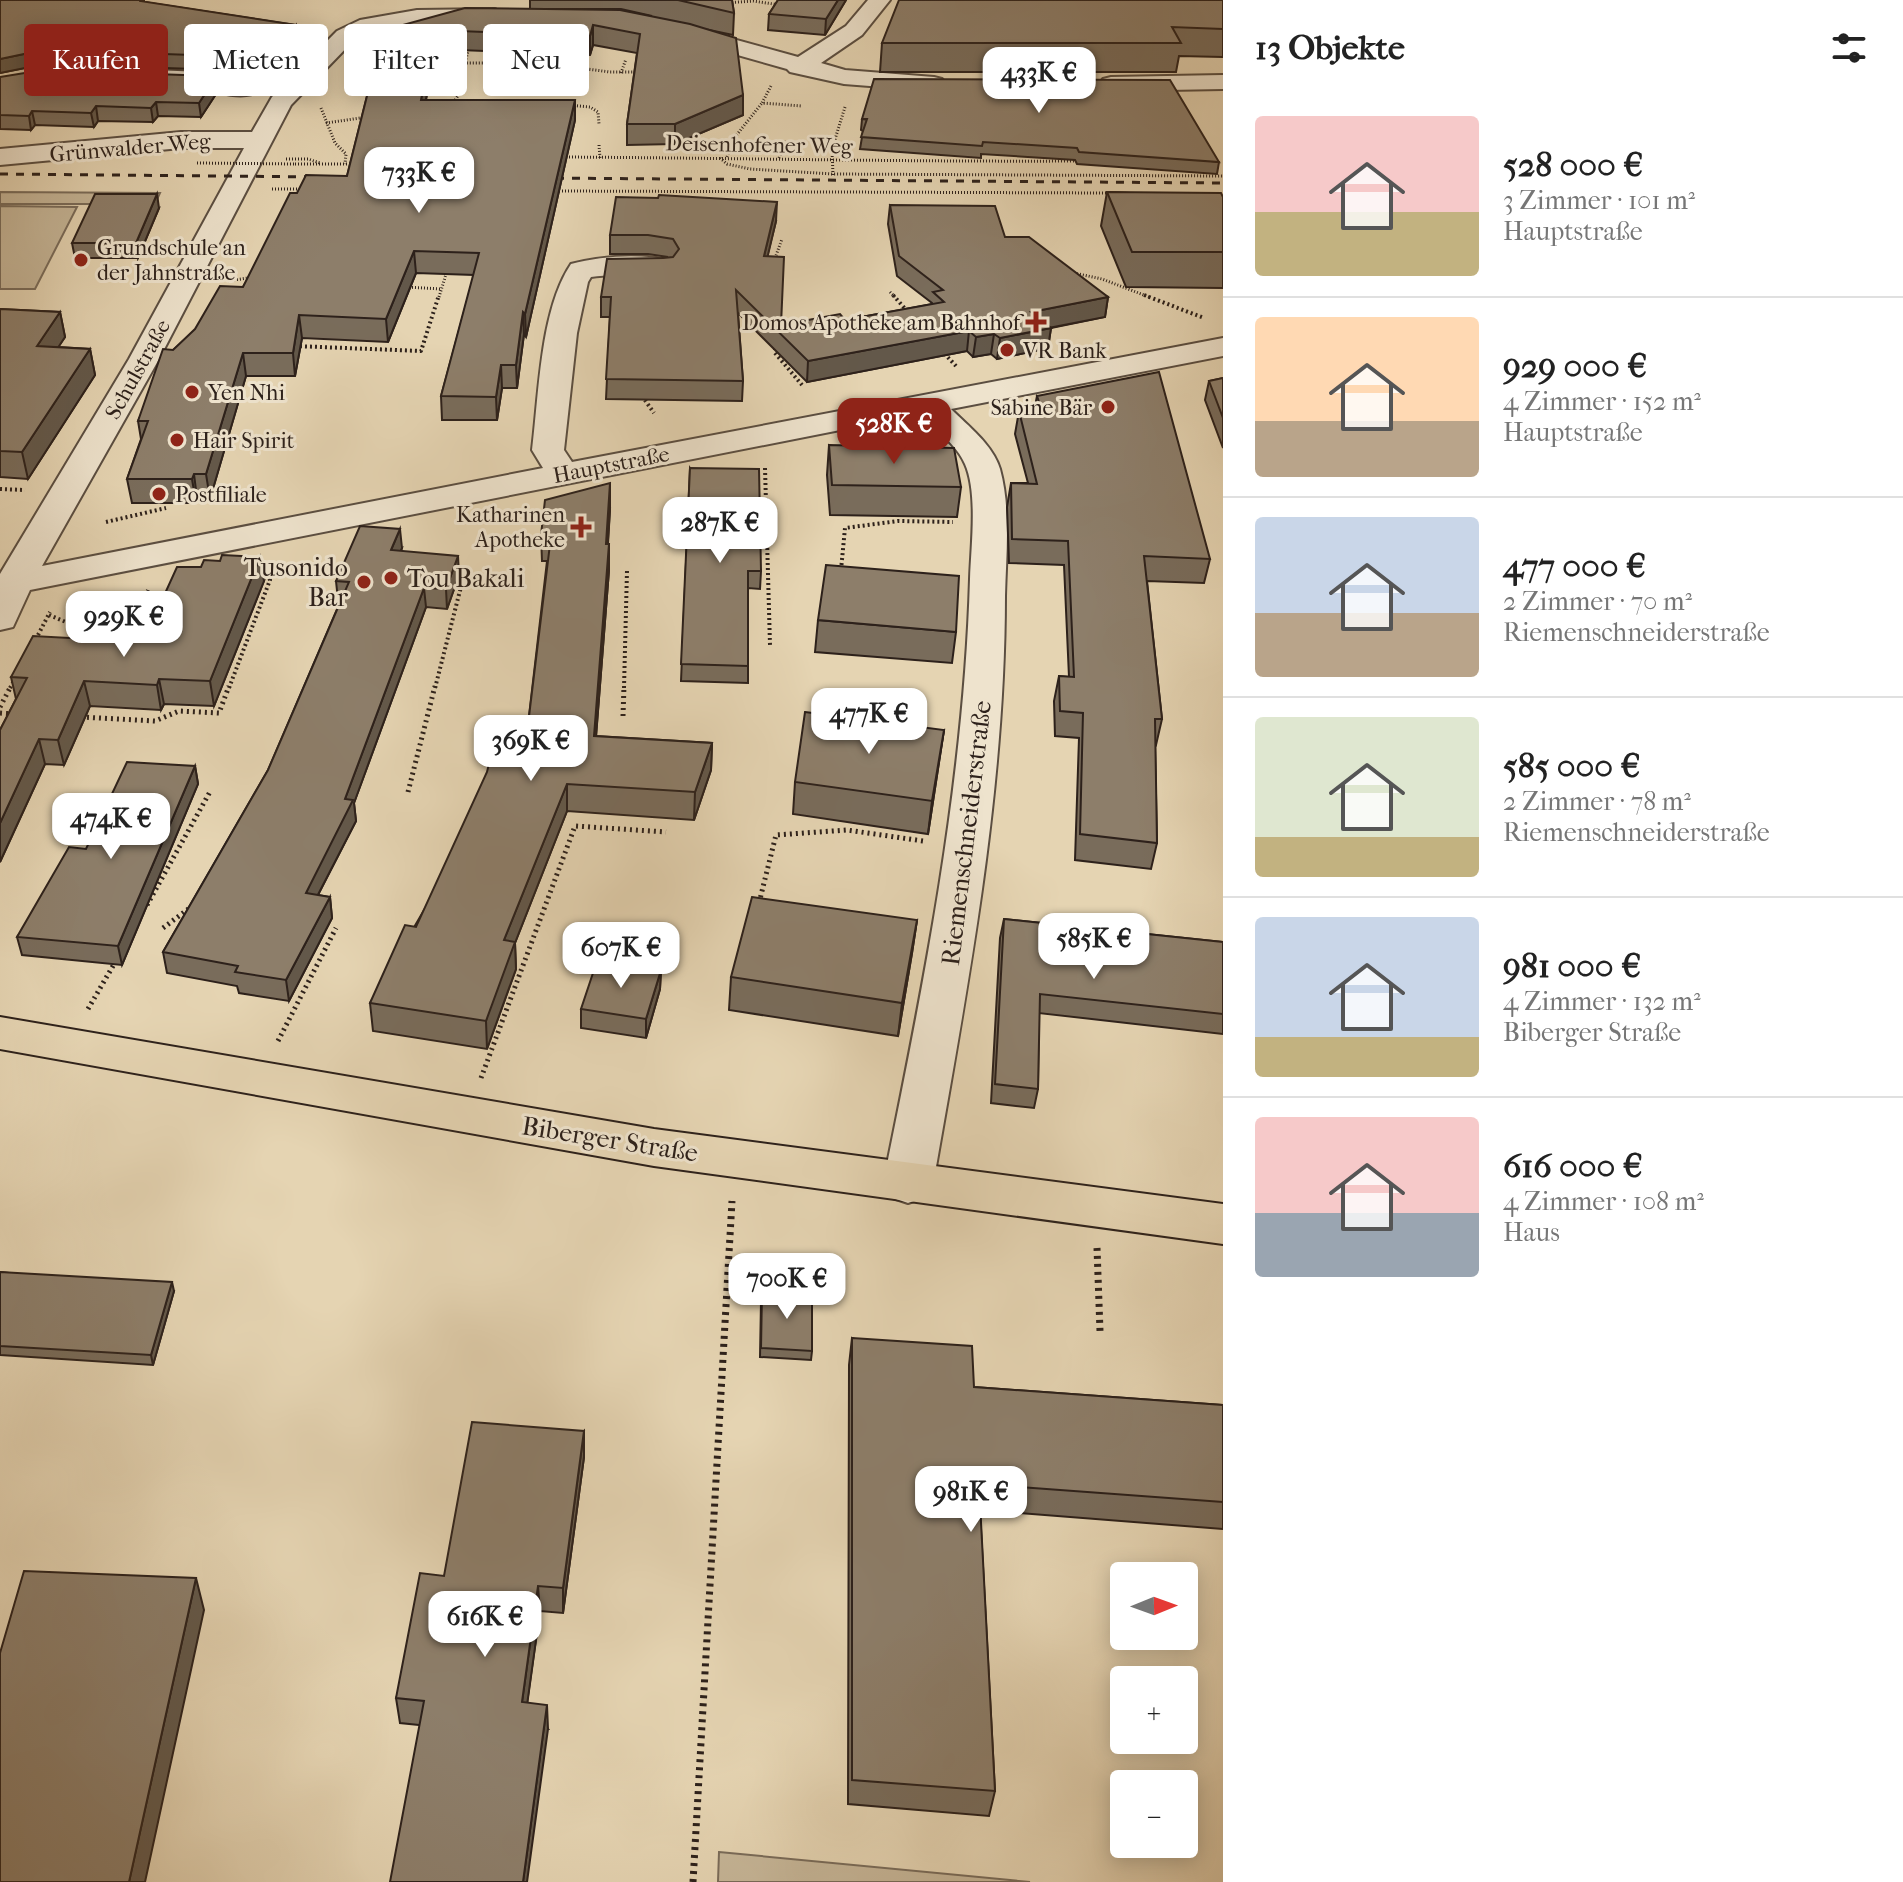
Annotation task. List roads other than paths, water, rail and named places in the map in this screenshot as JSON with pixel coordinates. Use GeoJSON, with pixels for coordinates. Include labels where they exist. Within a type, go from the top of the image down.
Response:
{"type":"FeatureCollection","features":[{"type":"Feature","properties":{"kind":"main road","name":"Biberger Straße"},"geometry":{"type":"LineString","coordinates":[[0,1033],[70,1043],[467,1116],[734,1158],[908,1184],[1223,1224]]}},
{"type":"Feature","properties":{"kind":"street"},"geometry":{"type":"LineString","coordinates":[[381,0],[402,18]]}},
{"type":"Feature","properties":{"kind":"street"},"geometry":{"type":"LineString","coordinates":[[798,67],[832,48],[869,18],[879,0]]}},
{"type":"Feature","properties":{"kind":"street","name":"Schulstraße"},"geometry":{"type":"LineString","coordinates":[[0,619],[8,583],[272,149],[281,102],[345,36],[379,21],[510,16]]}},
{"type":"Feature","properties":{"kind":"street"},"geometry":{"type":"LineString","coordinates":[[658,26],[798,67],[861,80],[952,84]]}},
{"type":"Feature","properties":{"kind":"street"},"geometry":{"type":"LineString","coordinates":[[1088,84],[1223,82]]}},
{"type":"Feature","properties":{"kind":"street","name":"Grünwalder Weg"},"geometry":{"type":"LineString","coordinates":[[0,157],[181,140],[272,149]]}},
{"type":"Feature","properties":{"kind":"street"},"geometry":{"type":"LineString","coordinates":[[563,473],[548,450],[562,333],[574,282],[581,270],[662,267]]}},
{"type":"Feature","properties":{"kind":"street","name":"Hauptstraße"},"geometry":{"type":"LineString","coordinates":[[8,583],[982,393],[1216,334]]}},
{"type":"Feature","properties":{"kind":"street","name":"Riemenschneiderstraße"},"geometry":{"type":"LineString","coordinates":[[908,1184],[968,848],[984,705],[989,603],[987,509],[981,462],[928,403]]}},
{"type":"Feature","properties":{"kind":"railway"},"geometry":{"type":"LineString","coordinates":[[0,174],[328,177]]}},
{"type":"Feature","properties":{"kind":"railway"},"geometry":{"type":"LineString","coordinates":[[540,178],[1223,183]]}},
{"type":"Feature","properties":{"kind":"place","name":"Grundschule an der Jahnstraße"},"geometry":{"type":"Point","coordinates":[81,260]}},
{"type":"Feature","properties":{"kind":"place","name":"Domos Apotheke am Bahnhof"},"geometry":{"type":"Point","coordinates":[1036,322]}},
{"type":"Feature","properties":{"kind":"place","name":"VR Bank"},"geometry":{"type":"Point","coordinates":[1007,350]}},
{"type":"Feature","properties":{"kind":"place","name":"Yen Nhi"},"geometry":{"type":"Point","coordinates":[192,392]}},
{"type":"Feature","properties":{"kind":"place","name":"Sabine Bär"},"geometry":{"type":"Point","coordinates":[1108,407]}},
{"type":"Feature","properties":{"kind":"place","name":"Hair Spirit"},"geometry":{"type":"Point","coordinates":[177,440]}},
{"type":"Feature","properties":{"kind":"place","name":"Postfiliale"},"geometry":{"type":"Point","coordinates":[159,494]}},
{"type":"Feature","properties":{"kind":"place","name":"Katharinen Apotheke"},"geometry":{"type":"Point","coordinates":[581,527]}},
{"type":"Feature","properties":{"kind":"place","name":"Tou Bakali"},"geometry":{"type":"Point","coordinates":[391,578]}},
{"type":"Feature","properties":{"kind":"place","name":"Tusonido Bar"},"geometry":{"type":"Point","coordinates":[364,582]}}]}
